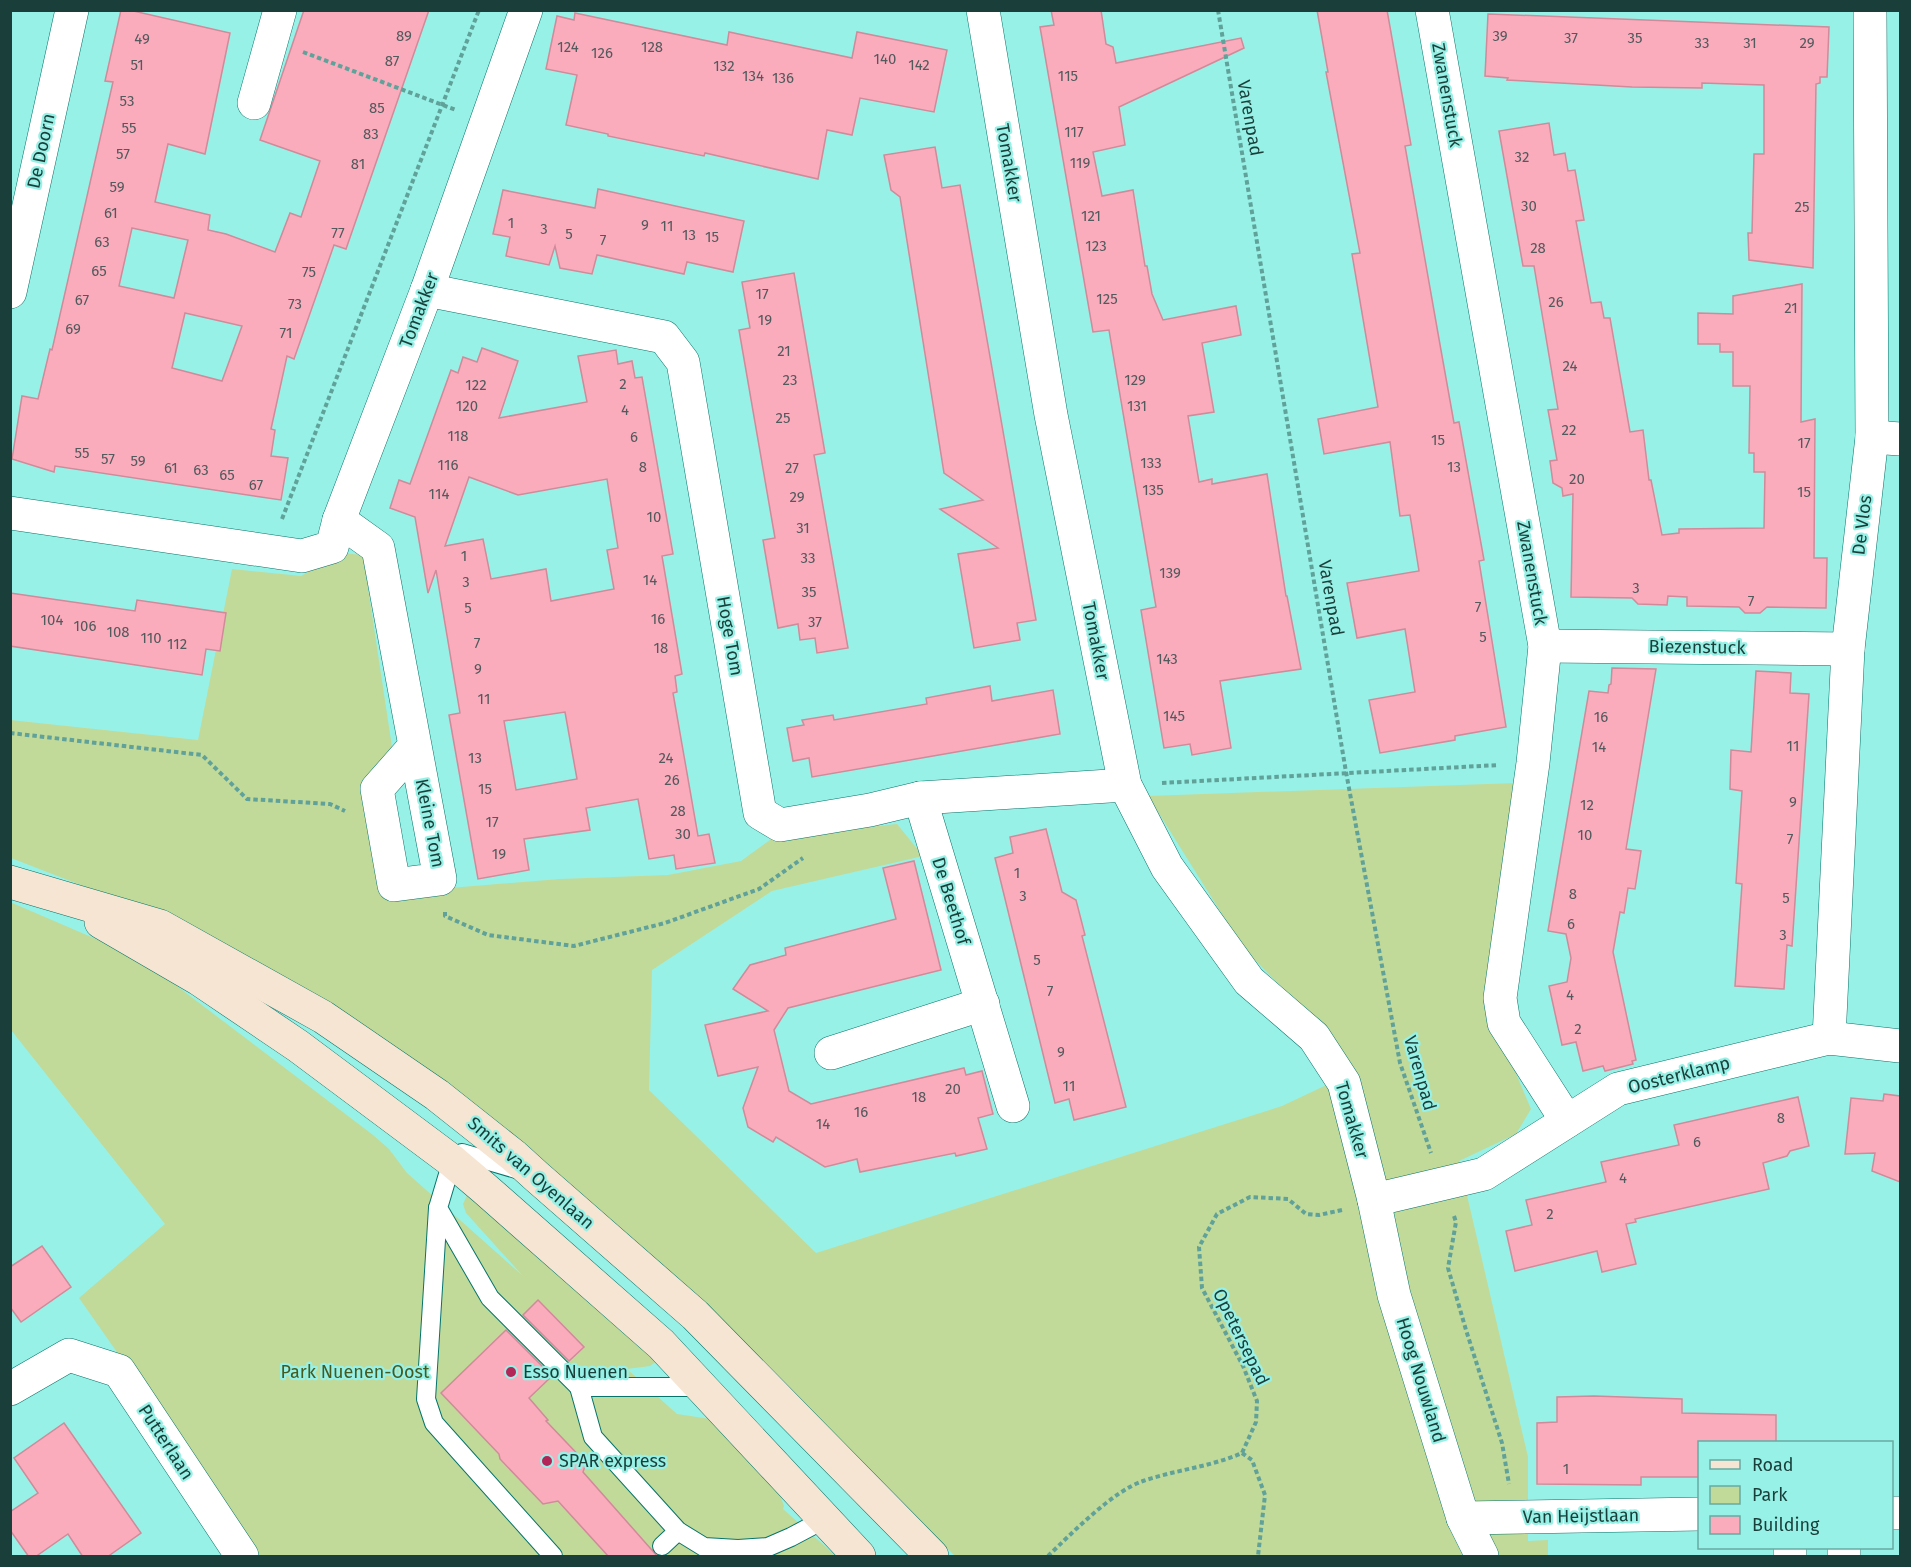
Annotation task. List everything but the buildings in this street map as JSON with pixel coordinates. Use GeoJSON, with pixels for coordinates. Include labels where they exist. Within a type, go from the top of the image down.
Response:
{"type":"FeatureCollection","features":[{"type":"Feature","properties":{"kind":"main road","name":"Smits van Oyenlaan"},"geometry":{"type":"LineString","coordinates":[[10,882],[160,926],[322,1017],[437,1095],[514,1156],[695,1315],[932,1557]]}},
{"type":"Feature","properties":{"kind":"main road","name":"Smits van Oyenlaan"},"geometry":{"type":"LineString","coordinates":[[55,895],[199,979],[288,1039],[452,1161],[661,1344],[859,1557]]}},
{"type":"Feature","properties":{"kind":"street","name":"De Doorn"},"geometry":{"type":"LineString","coordinates":[[10,292],[72,10]]}},
{"type":"Feature","properties":{"kind":"street","name":"Tomakker"},"geometry":{"type":"LineString","coordinates":[[10,513],[302,556],[332,547],[339,520],[427,290],[526,10]]}},
{"type":"Feature","properties":{"kind":"street","name":"Tomakker"},"geometry":{"type":"LineString","coordinates":[[983,10],[1052,415],[1125,785],[1167,867],[1249,981],[1314,1037],[1344,1083],[1374,1200]]}},
{"type":"Feature","properties":{"kind":"street","name":"Zwanenstuck"},"geometry":{"type":"LineString","coordinates":[[1432,10],[1545,646],[1533,764],[1500,998],[1504,1023],[1567,1121]]}},
{"type":"Feature","properties":{"kind":"street","name":"De Vlos"},"geometry":{"type":"LineString","coordinates":[[1829,1038],[1848,649],[1886,438],[1870,10]]}},
{"type":"Feature","properties":{"kind":"street"},"geometry":{"type":"LineString","coordinates":[[254,103],[275,25]]}},
{"type":"Feature","properties":{"kind":"street","name":"Hoge Tom"},"geometry":{"type":"LineString","coordinates":[[427,290],[664,337],[683,362],[760,813],[780,825],[870,810],[920,798],[1125,785]]}},
{"type":"Feature","properties":{"kind":"street","name":"Kleine Tom"},"geometry":{"type":"LineString","coordinates":[[339,520],[378,548],[440,879],[394,885],[377,789],[415,746]]}},
{"type":"Feature","properties":{"kind":"street","name":"Biezenstuck"},"geometry":{"type":"LineString","coordinates":[[1545,646],[1848,649]]}},
{"type":"Feature","properties":{"kind":"street","name":"De Beethof"},"geometry":{"type":"LineString","coordinates":[[920,798],[1013,1106]]}},
{"type":"Feature","properties":{"kind":"street"},"geometry":{"type":"LineString","coordinates":[[831,1053],[982,1005]]}},
{"type":"Feature","properties":{"kind":"street","name":"Oosterklamp"},"geometry":{"type":"LineString","coordinates":[[1374,1200],[1484,1174],[1618,1089],[1829,1038],[1900,1046]]}},
{"type":"Feature","properties":{"kind":"street","name":"Hoog Nouwland"},"geometry":{"type":"LineString","coordinates":[[1374,1200],[1394,1295],[1463,1518],[1482,1557]]}},
{"type":"Feature","properties":{"kind":"street","name":"Putterlaan"},"geometry":{"type":"LineString","coordinates":[[10,1389],[69,1355],[119,1371],[242,1557]]}},
{"type":"Feature","properties":{"kind":"street","name":"Van Heijstlaan"},"geometry":{"type":"LineString","coordinates":[[1463,1518],[1698,1514]]}},
{"type":"Feature","properties":{"kind":"lane"},"geometry":{"type":"LineString","coordinates":[[536,1176],[462,1153],[452,1161],[438,1208],[426,1399],[434,1423],[553,1557]]}},
{"type":"Feature","properties":{"kind":"lane"},"geometry":{"type":"LineString","coordinates":[[438,1208],[490,1298],[579,1388],[593,1437],[678,1531],[704,1546],[738,1549],[768,1547],[825,1519]]}},
{"type":"Feature","properties":{"kind":"lane"},"geometry":{"type":"LineString","coordinates":[[579,1388],[702,1387]]}},
{"type":"Feature","properties":{"kind":"lane"},"geometry":{"type":"LineString","coordinates":[[662,1546],[678,1531]]}},
{"type":"Feature","properties":{"kind":"path"},"geometry":{"type":"LineString","coordinates":[[269,552],[479,10]]}},
{"type":"Feature","properties":{"kind":"path","name":"Varenpad"},"geometry":{"type":"LineString","coordinates":[[1218,10],[1346,772],[1400,1063],[1456,1222],[1448,1268],[1472,1352],[1502,1443],[1516,1517]]}},
{"type":"Feature","properties":{"kind":"path"},"geometry":{"type":"LineString","coordinates":[[275,25],[442,105],[487,120]]}},
{"type":"Feature","properties":{"kind":"path"},"geometry":{"type":"LineString","coordinates":[[10,733],[202,755],[247,799],[330,804],[384,831]]}},
{"type":"Feature","properties":{"kind":"path"},"geometry":{"type":"LineString","coordinates":[[1125,785],[1533,764]]}},
{"type":"Feature","properties":{"kind":"path"},"geometry":{"type":"LineString","coordinates":[[440,879],[445,916],[488,935],[574,946],[664,923],[759,889],[805,856]]}},
{"type":"Feature","properties":{"kind":"path","name":"Opetersepad"},"geometry":{"type":"LineString","coordinates":[[1242,1454],[1256,1422],[1257,1401],[1244,1366],[1202,1288],[1199,1246],[1217,1214],[1250,1197],[1288,1199],[1306,1214],[1319,1215],[1374,1200]]}},
{"type":"Feature","properties":{"kind":"path"},"geometry":{"type":"LineString","coordinates":[[1048,1557],[1119,1494],[1141,1482],[1221,1462],[1242,1454],[1252,1460],[1265,1495],[1258,1557]]}},
{"type":"Feature","properties":{"kind":"green space"},"geometry":{"type":"Polygon","coordinates":[[[342,553],[363,555],[392,747],[389,893],[560,879],[668,875],[741,861],[774,837],[897,824],[923,856],[772,891],[652,970],[649,1090],[816,1253],[1282,1106],[1356,1071],[1326,1035],[1242,946],[1148,796],[1516,783],[1487,1005],[1531,1109],[1516,1134],[1459,1161],[1528,1457],[1528,1541],[1548,1540],[1548,1556],[955,1556],[809,1414],[506,1136],[161,916],[11,858],[10,720],[198,740],[232,569],[301,576],[342,553]]]}},
{"type":"Feature","properties":{"kind":"green space","name":"Park Nuenen-Oost"},"geometry":{"type":"Polygon","coordinates":[[[10,902],[140,958],[373,1135],[389,1149],[407,1173],[523,1276],[466,1213],[463,1204],[469,1191],[657,1361],[650,1366],[627,1369],[677,1414],[710,1419],[775,1482],[784,1506],[783,1509],[836,1556],[260,1556],[79,1298],[165,1224],[11,1030],[10,902]]]}},
{"type":"Feature","properties":{"kind":"place","name":"Esso Nuenen"},"geometry":{"type":"Point","coordinates":[511,1372]}},
{"type":"Feature","properties":{"kind":"place","name":"SPAR express"},"geometry":{"type":"Point","coordinates":[547,1461]}}]}
